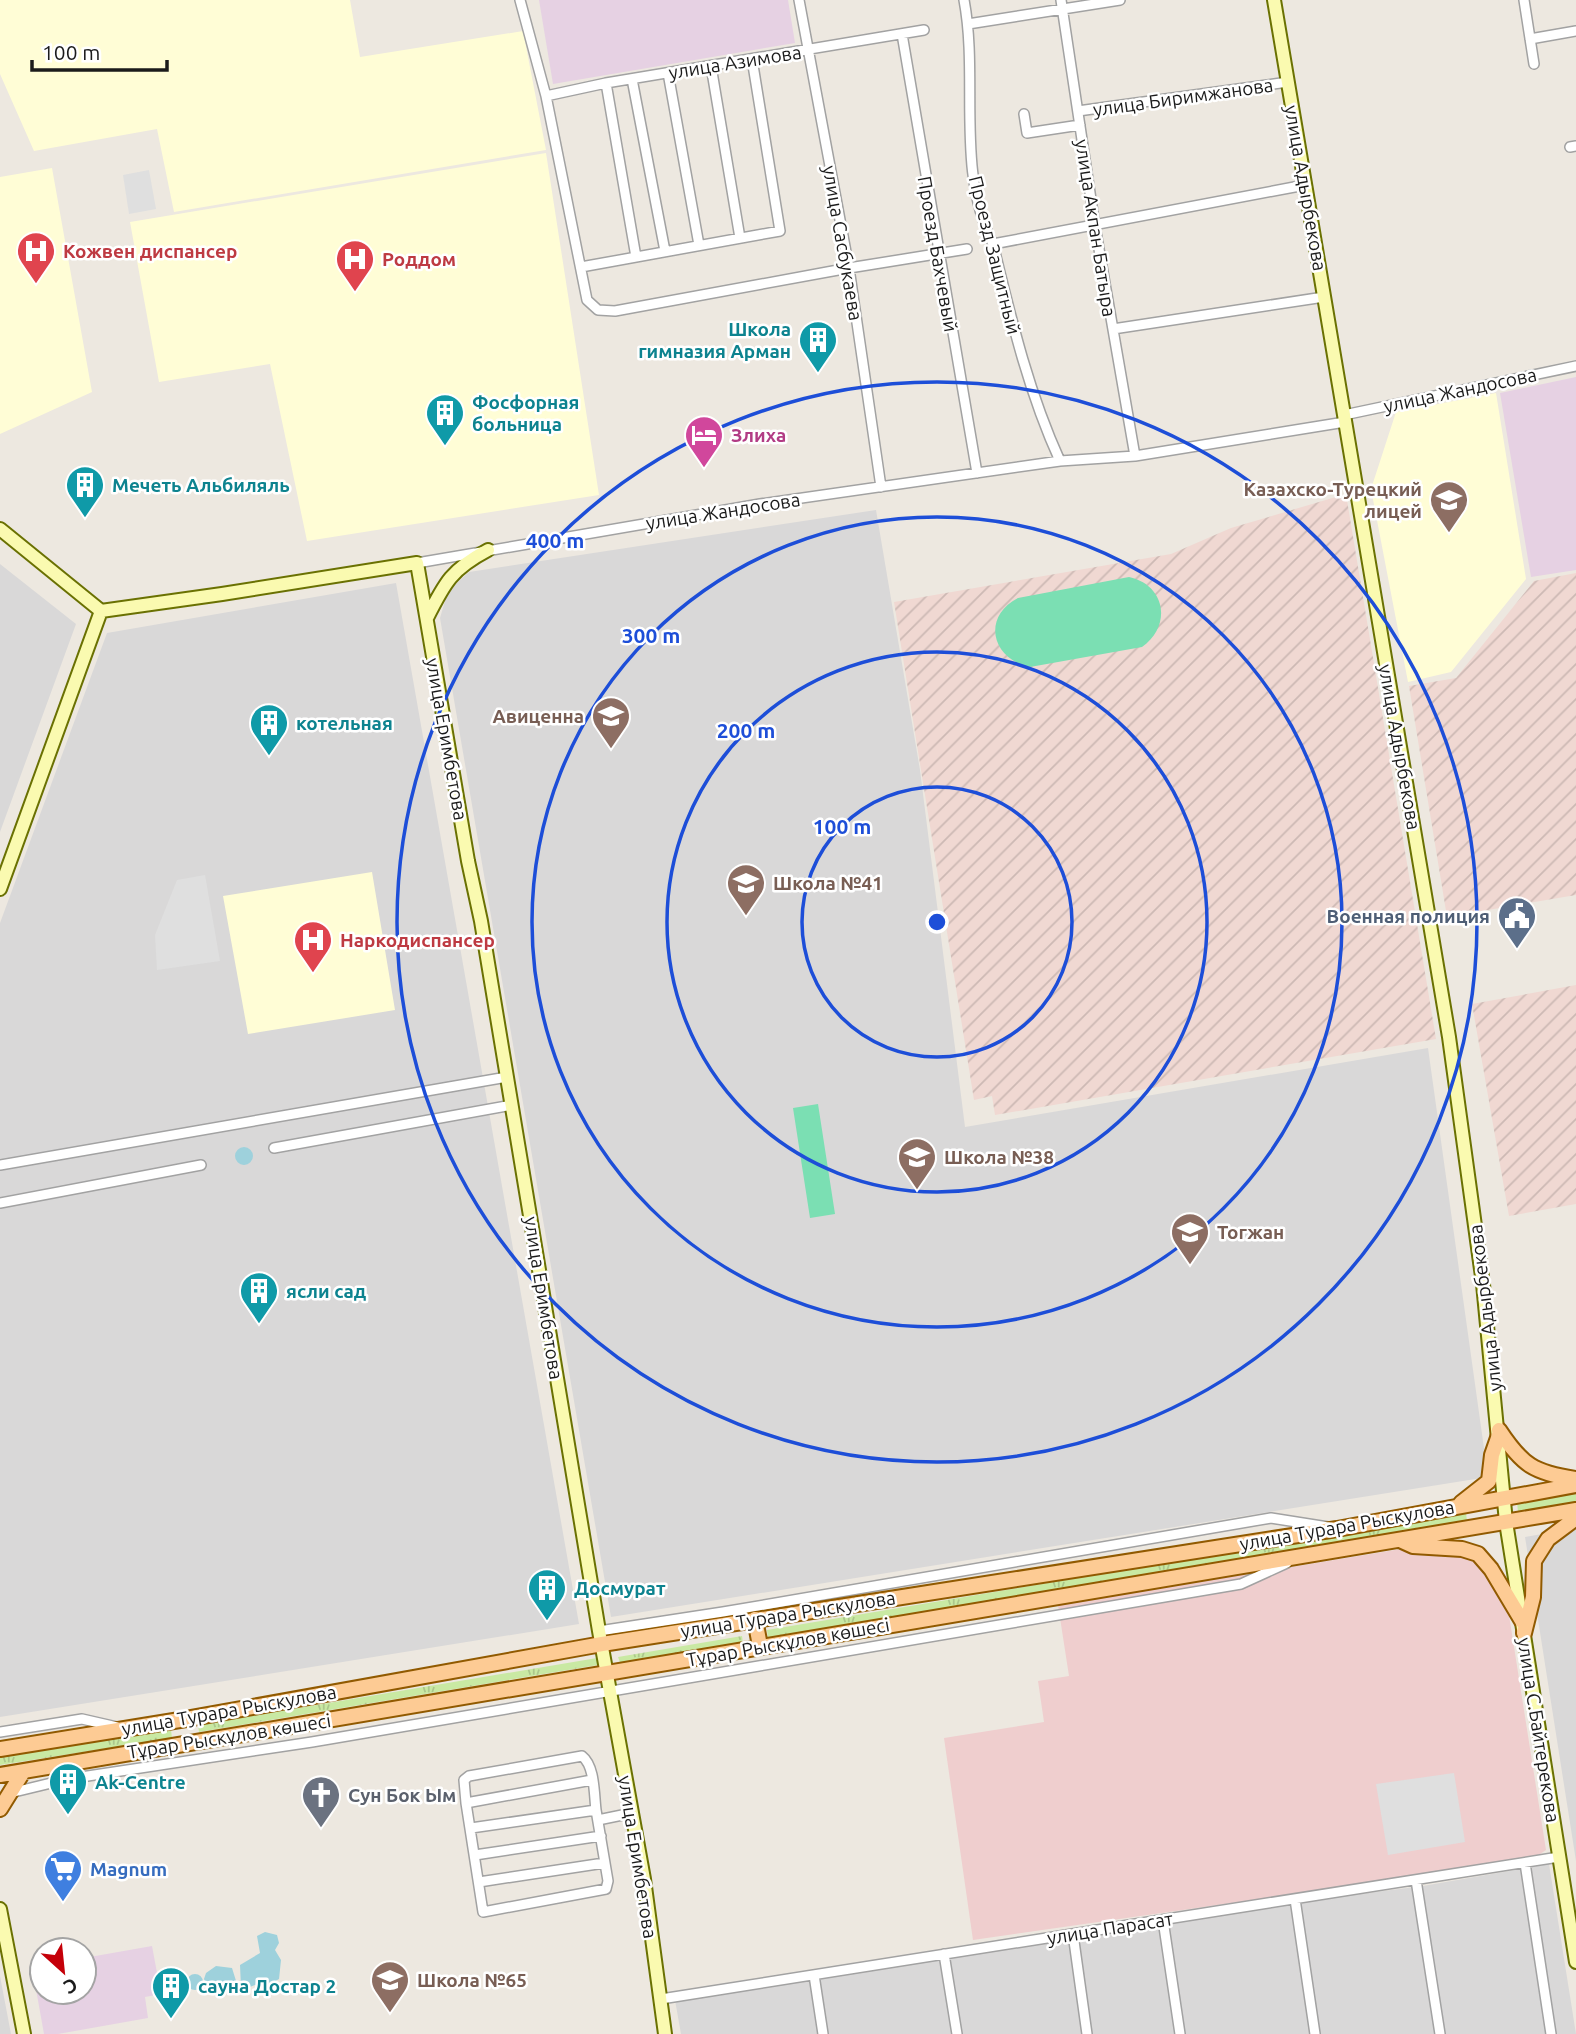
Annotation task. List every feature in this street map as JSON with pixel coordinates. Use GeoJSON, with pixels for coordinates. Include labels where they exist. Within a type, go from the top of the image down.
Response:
{"type":"FeatureCollection","features":[{"type":"Feature","properties":{"kind":"main road","name":"улица Адырбекова"},"geometry":{"type":"LineString","coordinates":[[1274,0],[1449,1037],[1483,1284],[1504,1498]]}},
{"type":"Feature","properties":{"kind":"main road"},"geometry":{"type":"LineString","coordinates":[[0,529],[101,611],[0,889]]}},
{"type":"Feature","properties":{"kind":"main road"},"geometry":{"type":"LineString","coordinates":[[426,618],[451,575],[466,562],[488,550]]}},
{"type":"Feature","properties":{"kind":"main road","name":"улица Жандосова"},"geometry":{"type":"LineString","coordinates":[[101,611],[417,563]]}},
{"type":"Feature","properties":{"kind":"main road","name":"улица Еримбетова"},"geometry":{"type":"LineString","coordinates":[[417,563],[644,1879],[665,2034]]}},
{"type":"Feature","properties":{"kind":"main road"},"geometry":{"type":"LineString","coordinates":[[1499,1433],[1525,1464],[1548,1474],[1576,1479]]}},
{"type":"Feature","properties":{"kind":"main road"},"geometry":{"type":"LineString","coordinates":[[1457,1506],[1489,1481],[1492,1455],[1499,1433]]}},
{"type":"Feature","properties":{"kind":"main road","name":"улица Турара Рыскулова"},"geometry":{"type":"LineString","coordinates":[[0,1749],[186,1719],[601,1637],[679,1632],[1337,1528],[1576,1485]]}},
{"type":"Feature","properties":{"kind":"main road","name":"улица С.Байтерекова"},"geometry":{"type":"LineString","coordinates":[[1504,1498],[1576,1962]]}},
{"type":"Feature","properties":{"kind":"main road","name":"Тұрар Рыскұлов көшесі"},"geometry":{"type":"LineString","coordinates":[[0,1775],[1576,1510]]}},
{"type":"Feature","properties":{"kind":"main road"},"geometry":{"type":"LineString","coordinates":[[1523,1627],[1533,1597],[1534,1560],[1548,1539],[1576,1518]]}},
{"type":"Feature","properties":{"kind":"main road"},"geometry":{"type":"LineString","coordinates":[[1398,1539],[1413,1546],[1462,1549],[1478,1554],[1491,1569],[1523,1627]]}},
{"type":"Feature","properties":{"kind":"main road"},"geometry":{"type":"LineString","coordinates":[[755,1619],[760,1646]]}},
{"type":"Feature","properties":{"kind":"main road"},"geometry":{"type":"LineString","coordinates":[[186,1719],[188,1744]]}},
{"type":"Feature","properties":{"kind":"main road"},"geometry":{"type":"LineString","coordinates":[[0,1809],[23,1772]]}},
{"type":"Feature","properties":{"kind":"main road"},"geometry":{"type":"LineString","coordinates":[[0,1909],[24,2034]]}},
{"type":"Feature","properties":{"kind":"street"},"geometry":{"type":"LineString","coordinates":[[520,0],[546,96],[587,300],[598,310],[605,312],[967,249]]}},
{"type":"Feature","properties":{"kind":"street","name":"улица Сасбукаева"},"geometry":{"type":"LineString","coordinates":[[799,0],[849,268],[881,486]]}},
{"type":"Feature","properties":{"kind":"street","name":"Проезд Защитный"},"geometry":{"type":"LineString","coordinates":[[964,0],[968,24],[971,158],[984,226],[993,244],[1021,360],[1045,428],[1060,461]]}},
{"type":"Feature","properties":{"kind":"street"},"geometry":{"type":"LineString","coordinates":[[968,24],[1062,5],[1120,0]]}},
{"type":"Feature","properties":{"kind":"street"},"geometry":{"type":"LineString","coordinates":[[1524,0],[1534,64]]}},
{"type":"Feature","properties":{"kind":"street","name":"улица Акпан Батыра"},"geometry":{"type":"LineString","coordinates":[[1062,5],[1095,226],[1135,456]]}},
{"type":"Feature","properties":{"kind":"street","name":"улица Азимова"},"geometry":{"type":"LineString","coordinates":[[546,96],[606,83],[924,30]]}},
{"type":"Feature","properties":{"kind":"street"},"geometry":{"type":"LineString","coordinates":[[1530,39],[1576,31]]}},
{"type":"Feature","properties":{"kind":"street","name":"Проезд Бахчевый"},"geometry":{"type":"LineString","coordinates":[[902,34],[976,473]]}},
{"type":"Feature","properties":{"kind":"street"},"geometry":{"type":"LineString","coordinates":[[581,267],[780,231],[752,59]]}},
{"type":"Feature","properties":{"kind":"street"},"geometry":{"type":"LineString","coordinates":[[711,66],[740,238]]}},
{"type":"Feature","properties":{"kind":"street"},"geometry":{"type":"LineString","coordinates":[[668,73],[699,245]]}},
{"type":"Feature","properties":{"kind":"street"},"geometry":{"type":"LineString","coordinates":[[632,79],[665,251]]}},
{"type":"Feature","properties":{"kind":"street","name":"улица Биримжанова"},"geometry":{"type":"LineString","coordinates":[[1078,111],[1288,82]]}},
{"type":"Feature","properties":{"kind":"street"},"geometry":{"type":"LineString","coordinates":[[606,83],[636,257]]}},
{"type":"Feature","properties":{"kind":"street"},"geometry":{"type":"LineString","coordinates":[[1024,114],[1027,133],[1080,125]]}},
{"type":"Feature","properties":{"kind":"street"},"geometry":{"type":"LineString","coordinates":[[993,244],[1305,185]]}},
{"type":"Feature","properties":{"kind":"street"},"geometry":{"type":"LineString","coordinates":[[1113,328],[1324,297]]}},
{"type":"Feature","properties":{"kind":"street","name":"улица Жандосова"},"geometry":{"type":"LineString","coordinates":[[417,563],[760,504],[1060,461],[1135,456],[1345,418],[1576,366]]}},
{"type":"Feature","properties":{"kind":"street"},"geometry":{"type":"LineString","coordinates":[[0,1165],[507,1077]]}},
{"type":"Feature","properties":{"kind":"street"},"geometry":{"type":"LineString","coordinates":[[274,1149],[512,1105]]}},
{"type":"Feature","properties":{"kind":"street"},"geometry":{"type":"LineString","coordinates":[[0,1203],[201,1165]]}},
{"type":"Feature","properties":{"kind":"street"},"geometry":{"type":"LineString","coordinates":[[601,1637],[714,1614],[1271,1518],[1337,1528]]}},
{"type":"Feature","properties":{"kind":"street"},"geometry":{"type":"LineString","coordinates":[[9,1793],[68,1779],[312,1742],[1241,1584],[1307,1554]]}},
{"type":"Feature","properties":{"kind":"street"},"geometry":{"type":"LineString","coordinates":[[679,1632],[714,1614]]}},
{"type":"Feature","properties":{"kind":"street"},"geometry":{"type":"LineString","coordinates":[[0,1732],[82,1718],[122,1728]]}},
{"type":"Feature","properties":{"kind":"street"},"geometry":{"type":"LineString","coordinates":[[582,1756],[589,1762],[592,1780],[608,1881],[606,1888],[486,1913],[482,1909],[464,1780],[469,1776],[582,1756]]}},
{"type":"Feature","properties":{"kind":"street"},"geometry":{"type":"LineString","coordinates":[[467,1803],[592,1780]]}},
{"type":"Feature","properties":{"kind":"street"},"geometry":{"type":"LineString","coordinates":[[471,1828],[632,1814]]}},
{"type":"Feature","properties":{"kind":"street"},"geometry":{"type":"LineString","coordinates":[[475,1855],[601,1836]]}},
{"type":"Feature","properties":{"kind":"street","name":"улица Парасат"},"geometry":{"type":"LineString","coordinates":[[661,1999],[1559,1857]]}},
{"type":"Feature","properties":{"kind":"street"},"geometry":{"type":"LineString","coordinates":[[479,1882],[604,1863]]}},
{"type":"Feature","properties":{"kind":"street"},"geometry":{"type":"LineString","coordinates":[[1525,1863],[1551,2034]]}},
{"type":"Feature","properties":{"kind":"street"},"geometry":{"type":"LineString","coordinates":[[1416,1880],[1440,2034]]}},
{"type":"Feature","properties":{"kind":"street"},"geometry":{"type":"LineString","coordinates":[[1295,1899],[1315,2034]]}},
{"type":"Feature","properties":{"kind":"street"},"geometry":{"type":"LineString","coordinates":[[1163,1920],[1180,2034]]}},
{"type":"Feature","properties":{"kind":"street"},"geometry":{"type":"LineString","coordinates":[[1073,1934],[1087,2034]]}},
{"type":"Feature","properties":{"kind":"street"},"geometry":{"type":"LineString","coordinates":[[944,1954],[957,2034]]}},
{"type":"Feature","properties":{"kind":"street"},"geometry":{"type":"LineString","coordinates":[[814,1975],[823,2034]]}},
{"type":"Feature","properties":{"kind":"shaded area"},"geometry":{"type":"Polygon","coordinates":[[[0,0],[350,0],[360,57],[523,31],[546,150],[174,212],[157,129],[34,151],[0,74],[0,0]]]}},
{"type":"Feature","properties":{"kind":"shaded area"},"geometry":{"type":"Polygon","coordinates":[[[539,0],[788,0],[795,43],[553,84],[539,0]]]}},
{"type":"Feature","properties":{"kind":"shaded area","name":"Роддом"},"geometry":{"type":"Polygon","coordinates":[[[546,153],[599,495],[307,541],[270,364],[159,382],[130,222],[546,153]]]}},
{"type":"Feature","properties":{"kind":"shaded area","name":"Кожвен диспансер"},"geometry":{"type":"Polygon","coordinates":[[[52,168],[92,392],[0,434],[0,177],[52,168]]]}},
{"type":"Feature","properties":{"kind":"shaded area"},"geometry":{"type":"Polygon","coordinates":[[[149,170],[156,209],[129,214],[123,175],[149,170]]]}},
{"type":"Feature","properties":{"kind":"shaded area"},"geometry":{"type":"Polygon","coordinates":[[[1576,377],[1576,570],[1531,577],[1500,393],[1576,377]]]}},
{"type":"Feature","properties":{"kind":"shaded area","name":"Казахско-Турецкий лицей"},"geometry":{"type":"Polygon","coordinates":[[[1496,393],[1526,579],[1451,672],[1408,682],[1371,489],[1396,412],[1496,393]]]}},
{"type":"Feature","properties":{"kind":"shaded area"},"geometry":{"type":"Polygon","coordinates":[[[1346,494],[1436,1039],[995,1115],[992,1096],[974,1100],[894,602],[1171,554],[1231,528],[1346,494]]]}},
{"type":"Feature","properties":{"kind":"shaded area"},"geometry":{"type":"Polygon","coordinates":[[[876,510],[920,770],[965,1127],[1428,1048],[1488,1477],[611,1617],[440,618],[448,591],[469,572],[876,510]]]}},
{"type":"Feature","properties":{"kind":"shaded area"},"geometry":{"type":"Polygon","coordinates":[[[0,564],[76,624],[0,832],[0,564]]]}},
{"type":"Feature","properties":{"kind":"shaded area"},"geometry":{"type":"Polygon","coordinates":[[[1576,573],[1576,895],[1447,917],[1409,686],[1456,678],[1534,581],[1576,573]]]}},
{"type":"Feature","properties":{"kind":"shaded area"},"geometry":{"type":"Polygon","coordinates":[[[396,583],[579,1624],[0,1717],[0,923],[107,633],[396,583]]]}},
{"type":"Feature","properties":{"kind":"shaded area","name":"Наркодиспансер"},"geometry":{"type":"Polygon","coordinates":[[[372,872],[395,1010],[248,1034],[223,896],[372,872]]]}},
{"type":"Feature","properties":{"kind":"shaded area"},"geometry":{"type":"Polygon","coordinates":[[[205,875],[220,961],[157,970],[155,935],[177,880],[205,875]]]}},
{"type":"Feature","properties":{"kind":"shaded area"},"geometry":{"type":"Polygon","coordinates":[[[1576,985],[1576,1204],[1509,1216],[1472,1004],[1576,985]]]}},
{"type":"Feature","properties":{"kind":"shaded area"},"geometry":{"type":"Polygon","coordinates":[[[1576,1528],[1576,1861],[1525,1537],[1576,1528]]]}},
{"type":"Feature","properties":{"kind":"shaded area"},"geometry":{"type":"Polygon","coordinates":[[[1407,1548],[1467,1548],[1503,1577],[1546,1850],[1531,1860],[973,1940],[944,1738],[1044,1722],[1038,1681],[1069,1676],[1058,1605],[1407,1548]]]}},
{"type":"Feature","properties":{"kind":"shaded area"},"geometry":{"type":"Polygon","coordinates":[[[1454,1773],[1465,1842],[1388,1855],[1376,1784],[1454,1773]]]}},
{"type":"Feature","properties":{"kind":"shaded area"},"geometry":{"type":"Polygon","coordinates":[[[1549,1864],[1576,2034],[681,2034],[675,2000],[1304,1901],[1423,1886],[1549,1864]]]}},
{"type":"Feature","properties":{"kind":"shaded area"},"geometry":{"type":"Polygon","coordinates":[[[152,1946],[161,1994],[145,1997],[148,2018],[58,2034],[44,2034],[39,2006],[98,2006],[98,1956],[152,1946]]]}},
{"type":"Feature","properties":{"kind":"shaded area"},"geometry":{"type":"Polygon","coordinates":[[[0,1976],[11,2034],[0,2034],[0,1976]]]}},
{"type":"Feature","properties":{"kind":"green space"},"geometry":{"type":"Polygon","coordinates":[[[1129,577],[1151,588],[1161,607],[1158,628],[1142,647],[1030,667],[1017,663],[1000,647],[996,637],[999,616],[1006,606],[1018,598],[1129,577]]]}},
{"type":"Feature","properties":{"kind":"green space"},"geometry":{"type":"Polygon","coordinates":[[[818,1104],[835,1214],[810,1218],[793,1108],[818,1104]]]}},
{"type":"Feature","properties":{"kind":"green space"},"geometry":{"type":"Polygon","coordinates":[[[1576,1492],[1576,1502],[1518,1512],[1517,1502],[1576,1492]]]}},
{"type":"Feature","properties":{"kind":"green space"},"geometry":{"type":"Polygon","coordinates":[[[1466,1513],[1467,1521],[768,1638],[767,1630],[1466,1513]]]}},
{"type":"Feature","properties":{"kind":"green space"},"geometry":{"type":"Polygon","coordinates":[[[742,1636],[743,1644],[621,1665],[618,1657],[742,1636]]]}},
{"type":"Feature","properties":{"kind":"green space"},"geometry":{"type":"Polygon","coordinates":[[[597,1658],[598,1665],[199,1732],[198,1725],[597,1658]]]}},
{"type":"Feature","properties":{"kind":"green space"},"geometry":{"type":"Polygon","coordinates":[[[171,1730],[172,1738],[0,1765],[0,1757],[171,1730]]]}},
{"type":"Feature","properties":{"kind":"water"},"geometry":{"type":"Polygon","coordinates":[[[244,1147],[250,1150],[253,1156],[250,1162],[244,1165],[238,1162],[235,1156],[238,1150],[244,1147]]]}},
{"type":"Feature","properties":{"kind":"water"},"geometry":{"type":"Polygon","coordinates":[[[265,1932],[277,1935],[279,1943],[275,1950],[281,1960],[279,1979],[265,1987],[241,1987],[240,1965],[260,1953],[257,1936],[265,1932]]]}},
{"type":"Feature","properties":{"kind":"water"},"geometry":{"type":"Polygon","coordinates":[[[216,1966],[232,1968],[237,1984],[221,1994],[210,1993],[204,1979],[206,1973],[216,1966]]]}},
{"type":"Feature","properties":{"kind":"water"},"geometry":{"type":"Polygon","coordinates":[[[195,1974],[201,1976],[201,1988],[195,1990],[189,1988],[187,1982],[189,1976],[195,1974]]]}},
{"type":"Feature","properties":{"kind":"place","name":"Кожвен диспансер"},"geometry":{"type":"Point","coordinates":[36,285]}},
{"type":"Feature","properties":{"kind":"place","name":"Роддом"},"geometry":{"type":"Point","coordinates":[355,293]}},
{"type":"Feature","properties":{"kind":"place","name":"Школа гимназия Арман"},"geometry":{"type":"Point","coordinates":[818,374]}},
{"type":"Feature","properties":{"kind":"place","name":"Фосфорная больница"},"geometry":{"type":"Point","coordinates":[445,447]}},
{"type":"Feature","properties":{"kind":"place","name":"Злиха"},"geometry":{"type":"Point","coordinates":[704,469]}},
{"type":"Feature","properties":{"kind":"place","name":"Мечеть Альбиляль"},"geometry":{"type":"Point","coordinates":[85,519]}},
{"type":"Feature","properties":{"kind":"place","name":"Казахско-Турецкий лицей"},"geometry":{"type":"Point","coordinates":[1449,534]}},
{"type":"Feature","properties":{"kind":"place","name":"Авиценна"},"geometry":{"type":"Point","coordinates":[611,750]}},
{"type":"Feature","properties":{"kind":"place","name":"котельная"},"geometry":{"type":"Point","coordinates":[269,757]}},
{"type":"Feature","properties":{"kind":"place","name":"Школа №41"},"geometry":{"type":"Point","coordinates":[746,917]}},
{"type":"Feature","properties":{"kind":"place","name":"Военная полиция"},"geometry":{"type":"Point","coordinates":[1517,950]}},
{"type":"Feature","properties":{"kind":"place","name":"Наркодиспансер"},"geometry":{"type":"Point","coordinates":[313,974]}},
{"type":"Feature","properties":{"kind":"place","name":"Школа №38"},"geometry":{"type":"Point","coordinates":[917,1191]}},
{"type":"Feature","properties":{"kind":"place","name":"Тогжан"},"geometry":{"type":"Point","coordinates":[1190,1266]}},
{"type":"Feature","properties":{"kind":"place","name":"ясли сад"},"geometry":{"type":"Point","coordinates":[259,1325]}},
{"type":"Feature","properties":{"kind":"place","name":"Досмурат"},"geometry":{"type":"Point","coordinates":[547,1622]}},
{"type":"Feature","properties":{"kind":"place","name":"Ak-Centre"},"geometry":{"type":"Point","coordinates":[68,1816]}},
{"type":"Feature","properties":{"kind":"place","name":"Сун Бок Ым"},"geometry":{"type":"Point","coordinates":[321,1829]}},
{"type":"Feature","properties":{"kind":"place","name":"Magnum"},"geometry":{"type":"Point","coordinates":[63,1903]}},
{"type":"Feature","properties":{"kind":"place","name":"Школа №65"},"geometry":{"type":"Point","coordinates":[390,2014]}},
{"type":"Feature","properties":{"kind":"place","name":"сауна Достар 2"},"geometry":{"type":"Point","coordinates":[171,2020]}}]}
